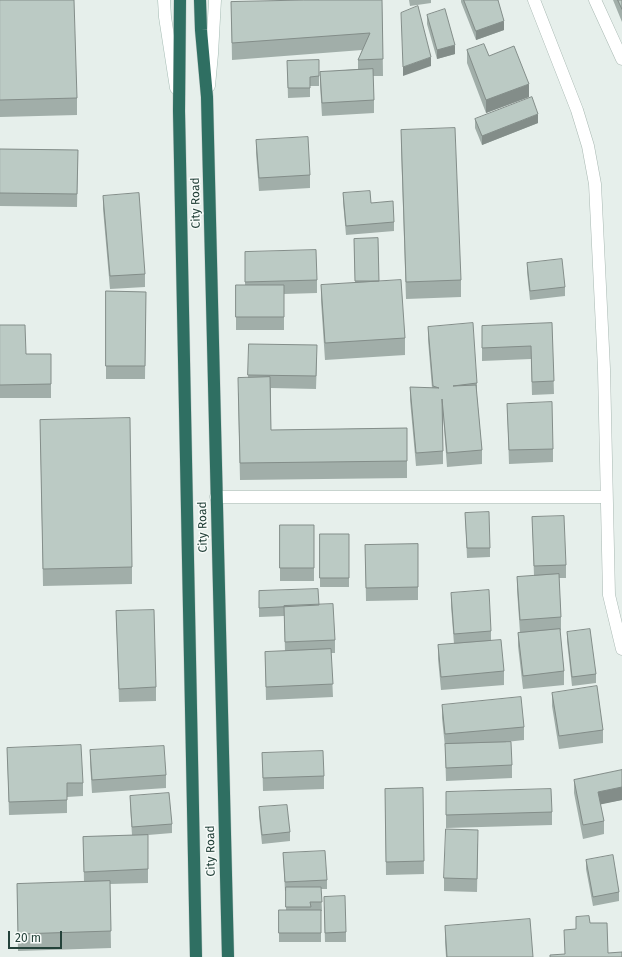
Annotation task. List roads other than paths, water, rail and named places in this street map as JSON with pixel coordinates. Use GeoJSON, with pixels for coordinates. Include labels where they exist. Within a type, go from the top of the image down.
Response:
{"type":"FeatureCollection","features":[{"type":"Feature","properties":{"kind":"highway","name":"City Road"},"geometry":{"type":"LineString","coordinates":[[180,0],[179,111],[196,957]]}},
{"type":"Feature","properties":{"kind":"highway","name":"City Road"},"geometry":{"type":"LineString","coordinates":[[200,0],[207,97],[228,957]]}},
{"type":"Feature","properties":{"kind":"street","name":"City Road"},"geometry":{"type":"LineString","coordinates":[[164,0],[165,17],[179,111]]}},
{"type":"Feature","properties":{"kind":"street","name":"City Road"},"geometry":{"type":"LineString","coordinates":[[207,97],[212,54],[215,0]]}},
{"type":"Feature","properties":{"kind":"street"},"geometry":{"type":"LineString","coordinates":[[534,0],[576,110],[588,146],[595,184],[604,369],[609,595],[622,649]]}},
{"type":"Feature","properties":{"kind":"street"},"geometry":{"type":"LineString","coordinates":[[595,0],[622,59]]}},
{"type":"Feature","properties":{"kind":"street"},"geometry":{"type":"LineString","coordinates":[[216,497],[606,497]]}}]}
